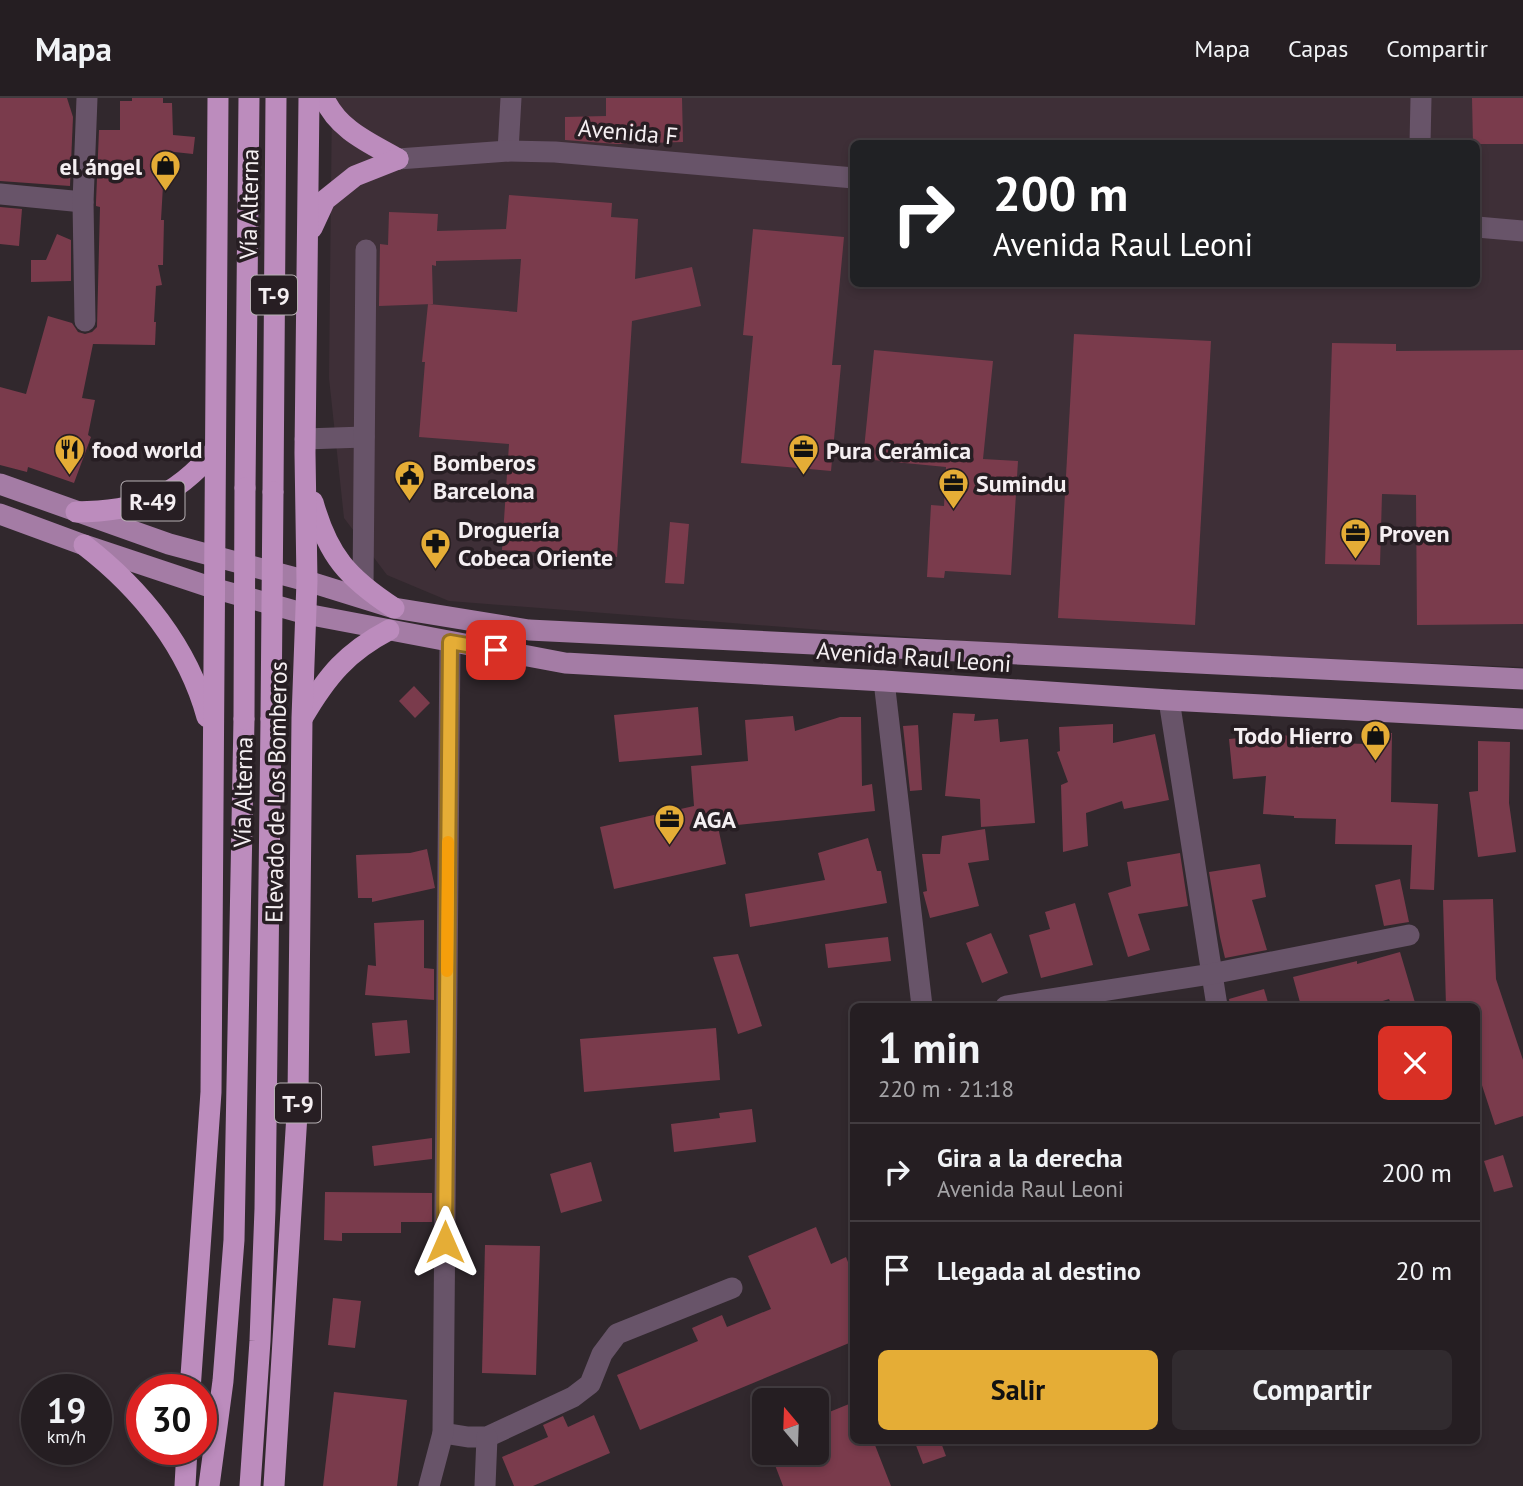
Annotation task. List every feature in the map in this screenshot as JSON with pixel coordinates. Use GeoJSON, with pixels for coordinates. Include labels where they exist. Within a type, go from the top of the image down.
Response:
{"type":"FeatureCollection","features":[{"type":"Feature","properties":{"kind":"highway","name":"T-9"},"geometry":{"type":"LineString","coordinates":[[191,1374],[211,1092],[218,98]]}},
{"type":"Feature","properties":{"kind":"highway","name":"Vía Alterna"},"geometry":{"type":"LineString","coordinates":[[245,488],[249,98]]}},
{"type":"Feature","properties":{"kind":"highway","name":"Vía Alterna"},"geometry":{"type":"LineString","coordinates":[[250,1486],[260,1341],[265,1209],[276,98]]}},
{"type":"Feature","properties":{"kind":"highway","name":"Elevado de Los Bomberos"},"geometry":{"type":"LineString","coordinates":[[274,1486],[298,1098],[302,718],[307,581],[305,446],[309,98]]}},
{"type":"Feature","properties":{"kind":"highway"},"geometry":{"type":"LineString","coordinates":[[324,98],[328,107],[349,131],[398,159]]}},
{"type":"Feature","properties":{"kind":"highway"},"geometry":{"type":"LineString","coordinates":[[308,236],[326,200],[355,176],[398,159]]}},
{"type":"Feature","properties":{"kind":"highway","name":"T-9"},"geometry":{"type":"LineString","coordinates":[[305,446],[311,492],[320,528],[338,561],[363,588],[394,608]]}},
{"type":"Feature","properties":{"kind":"highway","name":"R-49"},"geometry":{"type":"LineString","coordinates":[[76,512],[121,510],[157,499],[179,487],[198,471],[214,451]]}},
{"type":"Feature","properties":{"kind":"highway","name":"Elevado de Los Bomberos"},"geometry":{"type":"LineString","coordinates":[[209,1486],[223,1381],[233,1240],[244,719],[245,488]]}},
{"type":"Feature","properties":{"kind":"highway","name":"T-9"},"geometry":{"type":"LineString","coordinates":[[84,545],[125,580],[166,630],[192,678],[212,739]]}},
{"type":"Feature","properties":{"kind":"highway"},"geometry":{"type":"LineString","coordinates":[[302,718],[335,669],[360,647],[390,630]]}},
{"type":"Feature","properties":{"kind":"highway"},"geometry":{"type":"LineString","coordinates":[[185,1486],[186,1465]]}},
{"type":"Feature","properties":{"kind":"main road","name":"R-49"},"geometry":{"type":"LineString","coordinates":[[0,484],[169,544],[307,581]]}},
{"type":"Feature","properties":{"kind":"main road","name":"R-49"},"geometry":{"type":"LineString","coordinates":[[0,514],[213,588],[306,614]]}},
{"type":"Feature","properties":{"kind":"main road","name":"Avenida Raul Leoni"},"geometry":{"type":"LineString","coordinates":[[307,581],[394,608],[529,630],[1523,679]]}},
{"type":"Feature","properties":{"kind":"main road","name":"Avenida Raul Leoni"},"geometry":{"type":"LineString","coordinates":[[306,614],[565,663],[1523,719]]}},
{"type":"Feature","properties":{"kind":"street"},"geometry":{"type":"LineString","coordinates":[[85,321],[83,202],[87,98]]}},
{"type":"Feature","properties":{"kind":"street"},"geometry":{"type":"LineString","coordinates":[[508,151],[510,98]]}},
{"type":"Feature","properties":{"kind":"street"},"geometry":{"type":"LineString","coordinates":[[1420,140],[1422,98]]}},
{"type":"Feature","properties":{"kind":"street","name":"Avenida F"},"geometry":{"type":"LineString","coordinates":[[398,159],[508,151],[555,152],[850,178]]}},
{"type":"Feature","properties":{"kind":"street"},"geometry":{"type":"LineString","coordinates":[[0,194],[83,202]]}},
{"type":"Feature","properties":{"kind":"street"},"geometry":{"type":"LineString","coordinates":[[1480,227],[1523,231]]}},
{"type":"Feature","properties":{"kind":"street"},"geometry":{"type":"LineString","coordinates":[[363,588],[366,250]]}},
{"type":"Feature","properties":{"kind":"street"},"geometry":{"type":"LineString","coordinates":[[305,446],[364,437]]}},
{"type":"Feature","properties":{"kind":"street"},"geometry":{"type":"LineString","coordinates":[[429,1486],[443,1433],[450,642]]}},
{"type":"Feature","properties":{"kind":"street"},"geometry":{"type":"LineString","coordinates":[[884,681],[922,1003]]}},
{"type":"Feature","properties":{"kind":"street"},"geometry":{"type":"LineString","coordinates":[[1169,700],[1217,1003]]}},
{"type":"Feature","properties":{"kind":"street"},"geometry":{"type":"LineString","coordinates":[[1026,1003],[1212,975],[1409,935]]}},
{"type":"Feature","properties":{"kind":"street"},"geometry":{"type":"LineString","coordinates":[[443,1433],[487,1437],[573,1397],[590,1384],[602,1354],[617,1334],[732,1288]]}},
{"type":"Feature","properties":{"kind":"street"},"geometry":{"type":"LineString","coordinates":[[485,1486],[487,1437]]}},
{"type":"Feature","properties":{"kind":"shaded area"},"geometry":{"type":"Polygon","coordinates":[[[332,98],[1523,98],[1523,667],[1080,650],[449,601],[387,575],[344,518],[329,378],[332,98]]]}},
{"type":"Feature","properties":{"kind":"building"},"geometry":{"type":"Polygon","coordinates":[[[0,98],[67,98],[73,117],[70,186],[0,181],[0,98]]]}},
{"type":"Feature","properties":{"kind":"building"},"geometry":{"type":"Polygon","coordinates":[[[132,98],[163,98],[163,103],[172,103],[173,135],[195,137],[193,154],[165,151],[161,220],[164,220],[163,265],[158,265],[162,285],[156,286],[155,345],[93,344],[82,398],[95,400],[88,435],[91,437],[74,483],[28,467],[27,472],[0,465],[0,387],[26,394],[48,316],[72,323],[78,332],[85,334],[97,327],[100,207],[96,206],[96,202],[99,130],[120,130],[120,101],[132,101],[132,98]]]}},
{"type":"Feature","properties":{"kind":"building"},"geometry":{"type":"Polygon","coordinates":[[[606,98],[682,98],[683,142],[616,144],[565,140],[565,117],[606,116],[606,98]]]}},
{"type":"Feature","properties":{"kind":"building"},"geometry":{"type":"Polygon","coordinates":[[[1472,98],[1523,98],[1523,144],[1480,144],[1480,140],[1473,140],[1472,98]]]}},
{"type":"Feature","properties":{"kind":"building"},"geometry":{"type":"Polygon","coordinates":[[[509,195],[612,203],[611,217],[638,219],[635,279],[692,267],[701,306],[632,321],[617,557],[502,550],[509,444],[419,437],[428,304],[379,306],[380,244],[388,245],[389,212],[438,214],[437,231],[506,229],[509,195]],[[521,259],[436,261],[436,266],[432,265],[433,304],[429,304],[517,312],[521,259]]]}},
{"type":"Feature","properties":{"kind":"building"},"geometry":{"type":"Polygon","coordinates":[[[0,207],[22,209],[19,246],[0,244],[0,207]]]}},
{"type":"Feature","properties":{"kind":"building"},"geometry":{"type":"Polygon","coordinates":[[[753,229],[844,237],[832,365],[841,365],[831,471],[741,463],[753,336],[743,335],[753,229]]]}},
{"type":"Feature","properties":{"kind":"building"},"geometry":{"type":"Polygon","coordinates":[[[57,234],[71,240],[71,281],[31,282],[31,260],[46,260],[57,234]]]}},
{"type":"Feature","properties":{"kind":"building"},"geometry":{"type":"Polygon","coordinates":[[[1074,334],[1211,341],[1195,625],[1058,618],[1074,334]]]}},
{"type":"Feature","properties":{"kind":"building"},"geometry":{"type":"Polygon","coordinates":[[[1332,343],[1396,344],[1396,351],[1523,350],[1523,624],[1417,625],[1416,495],[1382,494],[1380,565],[1325,564],[1332,343]]]}},
{"type":"Feature","properties":{"kind":"building"},"geometry":{"type":"Polygon","coordinates":[[[874,350],[993,361],[983,459],[1018,461],[1011,575],[945,571],[944,578],[927,577],[931,505],[944,506],[946,467],[863,459],[874,350]]]}},
{"type":"Feature","properties":{"kind":"building"},"geometry":{"type":"Polygon","coordinates":[[[670,522],[689,524],[684,584],[665,583],[670,522]]]}},
{"type":"Feature","properties":{"kind":"building"},"geometry":{"type":"Polygon","coordinates":[[[414,686],[430,703],[415,718],[399,701],[414,686]]]}},
{"type":"Feature","properties":{"kind":"building"},"geometry":{"type":"Polygon","coordinates":[[[698,707],[702,755],[619,762],[614,715],[698,707]]]}},
{"type":"Feature","properties":{"kind":"building"},"geometry":{"type":"Polygon","coordinates":[[[953,713],[975,714],[974,721],[998,719],[1000,742],[1028,739],[1035,823],[981,827],[980,799],[945,796],[953,713]]]}},
{"type":"Feature","properties":{"kind":"building"},"geometry":{"type":"Polygon","coordinates":[[[793,716],[795,731],[840,717],[861,717],[862,786],[872,784],[875,811],[718,827],[726,864],[614,889],[600,827],[694,806],[691,766],[748,761],[745,720],[793,716]]]}},
{"type":"Feature","properties":{"kind":"building"},"geometry":{"type":"Polygon","coordinates":[[[1113,724],[1113,743],[1155,734],[1169,800],[1124,809],[1122,801],[1086,813],[1088,846],[1063,852],[1061,785],[1068,782],[1057,752],[1060,751],[1059,727],[1113,724]]]}},
{"type":"Feature","properties":{"kind":"building"},"geometry":{"type":"Polygon","coordinates":[[[918,725],[922,790],[910,791],[903,726],[918,725]]]}},
{"type":"Feature","properties":{"kind":"building"},"geometry":{"type":"Polygon","coordinates":[[[1367,733],[1392,733],[1391,802],[1438,804],[1434,890],[1410,889],[1412,845],[1335,844],[1336,819],[1263,814],[1266,776],[1233,779],[1229,739],[1275,735],[1296,736],[1296,742],[1367,744],[1367,733]]]}},
{"type":"Feature","properties":{"kind":"building"},"geometry":{"type":"Polygon","coordinates":[[[1478,741],[1510,742],[1509,803],[1516,852],[1478,857],[1469,792],[1478,791],[1478,741]]]}},
{"type":"Feature","properties":{"kind":"building"},"geometry":{"type":"Polygon","coordinates":[[[985,829],[989,860],[968,863],[979,906],[930,918],[923,892],[927,891],[922,854],[940,854],[942,836],[985,829]]]}},
{"type":"Feature","properties":{"kind":"building"},"geometry":{"type":"Polygon","coordinates":[[[868,838],[877,871],[881,871],[887,903],[750,927],[745,894],[825,880],[818,853],[868,838]]]}},
{"type":"Feature","properties":{"kind":"building"},"geometry":{"type":"Polygon","coordinates":[[[427,849],[435,888],[372,902],[372,898],[358,898],[356,855],[410,853],[427,849]]]}},
{"type":"Feature","properties":{"kind":"building"},"geometry":{"type":"Polygon","coordinates":[[[1180,853],[1188,906],[1138,914],[1150,950],[1128,957],[1108,893],[1131,886],[1127,862],[1180,853]]]}},
{"type":"Feature","properties":{"kind":"building"},"geometry":{"type":"Polygon","coordinates":[[[1260,864],[1266,897],[1252,900],[1267,950],[1225,958],[1209,872],[1260,864]]]}},
{"type":"Feature","properties":{"kind":"building"},"geometry":{"type":"Polygon","coordinates":[[[1400,879],[1409,922],[1384,926],[1375,885],[1400,879]]]}},
{"type":"Feature","properties":{"kind":"building"},"geometry":{"type":"Polygon","coordinates":[[[1493,899],[1496,979],[1523,1060],[1523,1116],[1495,1125],[1480,1079],[1480,1003],[1446,1003],[1443,900],[1493,899]]]}},
{"type":"Feature","properties":{"kind":"building"},"geometry":{"type":"Polygon","coordinates":[[[1075,903],[1093,965],[1041,978],[1029,935],[1050,929],[1045,912],[1075,903]]]}},
{"type":"Feature","properties":{"kind":"building"},"geometry":{"type":"Polygon","coordinates":[[[424,920],[424,968],[434,969],[434,1000],[365,995],[368,965],[376,966],[374,923],[424,920]]]}},
{"type":"Feature","properties":{"kind":"building"},"geometry":{"type":"Polygon","coordinates":[[[991,933],[1008,973],[982,983],[966,943],[991,933]]]}},
{"type":"Feature","properties":{"kind":"building"},"geometry":{"type":"Polygon","coordinates":[[[888,937],[891,961],[828,968],[825,944],[888,937]]]}},
{"type":"Feature","properties":{"kind":"building"},"geometry":{"type":"Polygon","coordinates":[[[1400,952],[1415,1003],[1391,1003],[1389,999],[1376,1003],[1300,1003],[1293,977],[1357,961],[1357,964],[1400,952]]]}},
{"type":"Feature","properties":{"kind":"building"},"geometry":{"type":"Polygon","coordinates":[[[738,954],[762,1026],[738,1034],[713,957],[738,954]]]}},
{"type":"Feature","properties":{"kind":"building"},"geometry":{"type":"Polygon","coordinates":[[[1264,989],[1268,1003],[1230,1003],[1229,999],[1264,989]]]}},
{"type":"Feature","properties":{"kind":"building"},"geometry":{"type":"Polygon","coordinates":[[[407,1020],[410,1053],[375,1056],[372,1023],[407,1020]]]}},
{"type":"Feature","properties":{"kind":"building"},"geometry":{"type":"Polygon","coordinates":[[[716,1028],[720,1080],[584,1092],[580,1039],[716,1028]]]}},
{"type":"Feature","properties":{"kind":"building"},"geometry":{"type":"Polygon","coordinates":[[[752,1109],[756,1142],[674,1152],[671,1124],[720,1118],[719,1113],[752,1109]]]}},
{"type":"Feature","properties":{"kind":"building"},"geometry":{"type":"Polygon","coordinates":[[[432,1138],[432,1159],[374,1166],[372,1146],[432,1138]]]}},
{"type":"Feature","properties":{"kind":"building"},"geometry":{"type":"Polygon","coordinates":[[[1503,1155],[1513,1187],[1494,1192],[1484,1161],[1503,1155]]]}},
{"type":"Feature","properties":{"kind":"building"},"geometry":{"type":"Polygon","coordinates":[[[591,1162],[602,1201],[561,1213],[550,1174],[591,1162]]]}},
{"type":"Feature","properties":{"kind":"building"},"geometry":{"type":"Polygon","coordinates":[[[325,1192],[432,1193],[432,1222],[401,1222],[401,1233],[342,1233],[342,1241],[324,1240],[325,1192]]]}},
{"type":"Feature","properties":{"kind":"building"},"geometry":{"type":"Polygon","coordinates":[[[816,1227],[831,1264],[846,1257],[850,1267],[850,1343],[640,1430],[617,1375],[698,1341],[692,1328],[722,1315],[727,1327],[771,1309],[748,1256],[816,1227]]]}},
{"type":"Feature","properties":{"kind":"building"},"geometry":{"type":"Polygon","coordinates":[[[485,1245],[540,1246],[536,1375],[482,1373],[485,1245]]]}},
{"type":"Feature","properties":{"kind":"building"},"geometry":{"type":"Polygon","coordinates":[[[333,1298],[361,1301],[355,1348],[328,1345],[333,1298]]]}},
{"type":"Feature","properties":{"kind":"building"},"geometry":{"type":"Polygon","coordinates":[[[334,1392],[407,1400],[397,1486],[323,1486],[334,1392]]]}},
{"type":"Feature","properties":{"kind":"building"},"geometry":{"type":"Polygon","coordinates":[[[850,1404],[850,1444],[875,1444],[891,1486],[783,1486],[775,1465],[830,1465],[830,1412],[850,1404]]]}},
{"type":"Feature","properties":{"kind":"building"},"geometry":{"type":"Polygon","coordinates":[[[594,1415],[610,1453],[533,1486],[514,1486],[502,1457],[548,1437],[543,1425],[563,1416],[568,1427],[594,1415]]]}},
{"type":"Feature","properties":{"kind":"building"},"geometry":{"type":"Polygon","coordinates":[[[916,1444],[942,1444],[946,1456],[923,1464],[916,1444]]]}},
{"type":"Feature","properties":{"kind":"slow traffic"},"geometry":{"type":"LineString","coordinates":[[447,971],[448,842]]}},
{"type":"Feature","properties":{"kind":"place","name":"el ángel"},"geometry":{"type":"Point","coordinates":[165,193]}},
{"type":"Feature","properties":{"kind":"place","name":"food world"},"geometry":{"type":"Point","coordinates":[69,476]}},
{"type":"Feature","properties":{"kind":"place","name":"Pura Cerámica"},"geometry":{"type":"Point","coordinates":[803,477]}},
{"type":"Feature","properties":{"kind":"place","name":"Bomberos Barcelona"},"geometry":{"type":"Point","coordinates":[410,503]}},
{"type":"Feature","properties":{"kind":"place","name":"Sumindu"},"geometry":{"type":"Point","coordinates":[953,510]}},
{"type":"Feature","properties":{"kind":"place","name":"Proven"},"geometry":{"type":"Point","coordinates":[1356,560]}},
{"type":"Feature","properties":{"kind":"place","name":"Droguería Cobeca Oriente"},"geometry":{"type":"Point","coordinates":[435,570]}},
{"type":"Feature","properties":{"kind":"place","name":"Todo Hierro"},"geometry":{"type":"Point","coordinates":[1376,762]}},
{"type":"Feature","properties":{"kind":"place","name":"AGA"},"geometry":{"type":"Point","coordinates":[670,846]}},
{"type":"Feature","properties":{"kind":"route"},"geometry":{"type":"LineString","coordinates":[[445,1242],[450,642],[496,650]]}}]}
